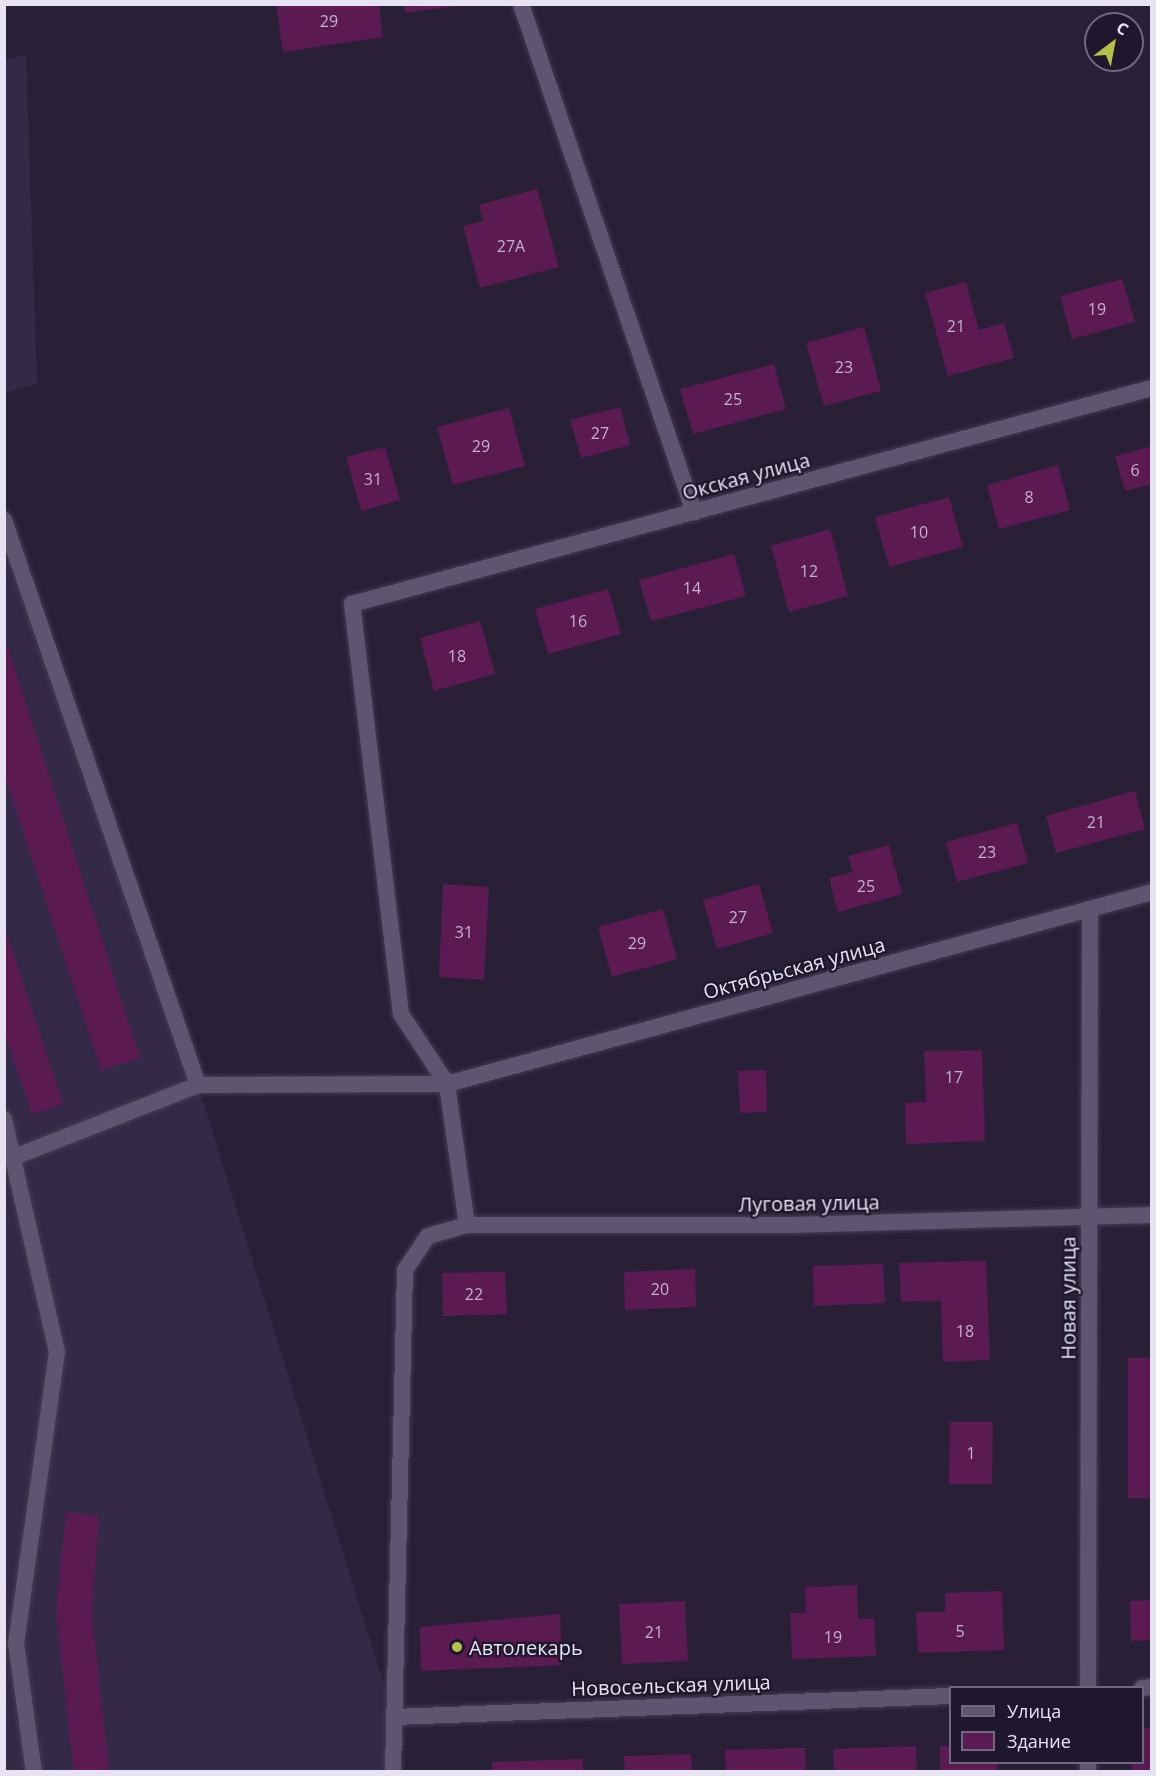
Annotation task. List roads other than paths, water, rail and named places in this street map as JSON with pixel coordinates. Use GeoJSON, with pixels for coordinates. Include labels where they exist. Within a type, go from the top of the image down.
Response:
{"type":"FeatureCollection","features":[{"type":"Feature","properties":{"kind":"street"},"geometry":{"type":"LineString","coordinates":[[521,4],[694,512]]}},
{"type":"Feature","properties":{"kind":"street","name":"Окская улица"},"geometry":{"type":"LineString","coordinates":[[447,1084],[401,1014],[352,604],[1152,388]]}},
{"type":"Feature","properties":{"kind":"street"},"geometry":{"type":"LineString","coordinates":[[4,520],[198,1085],[17,1156]]}},
{"type":"Feature","properties":{"kind":"street","name":"Октябрьская улица"},"geometry":{"type":"LineString","coordinates":[[198,1085],[447,1084],[1152,892]]}},
{"type":"Feature","properties":{"kind":"street","name":"Новая улица"},"geometry":{"type":"LineString","coordinates":[[1088,1686],[1090,909]]}},
{"type":"Feature","properties":{"kind":"street"},"geometry":{"type":"LineString","coordinates":[[447,1084],[467,1225]]}},
{"type":"Feature","properties":{"kind":"street"},"geometry":{"type":"LineString","coordinates":[[4,1119],[17,1156],[57,1352],[16,1643],[34,1772]]}},
{"type":"Feature","properties":{"kind":"street","name":"Луговая улица"},"geometry":{"type":"LineString","coordinates":[[393,1772],[405,1270],[428,1236],[467,1225],[1152,1215]]}},
{"type":"Feature","properties":{"kind":"street","name":"Новосельская улица"},"geometry":{"type":"LineString","coordinates":[[394,1717],[949,1696]]}},
{"type":"Feature","properties":{"kind":"place","name":"Автолекарь"},"geometry":{"type":"Point","coordinates":[457,1647]}}]}
